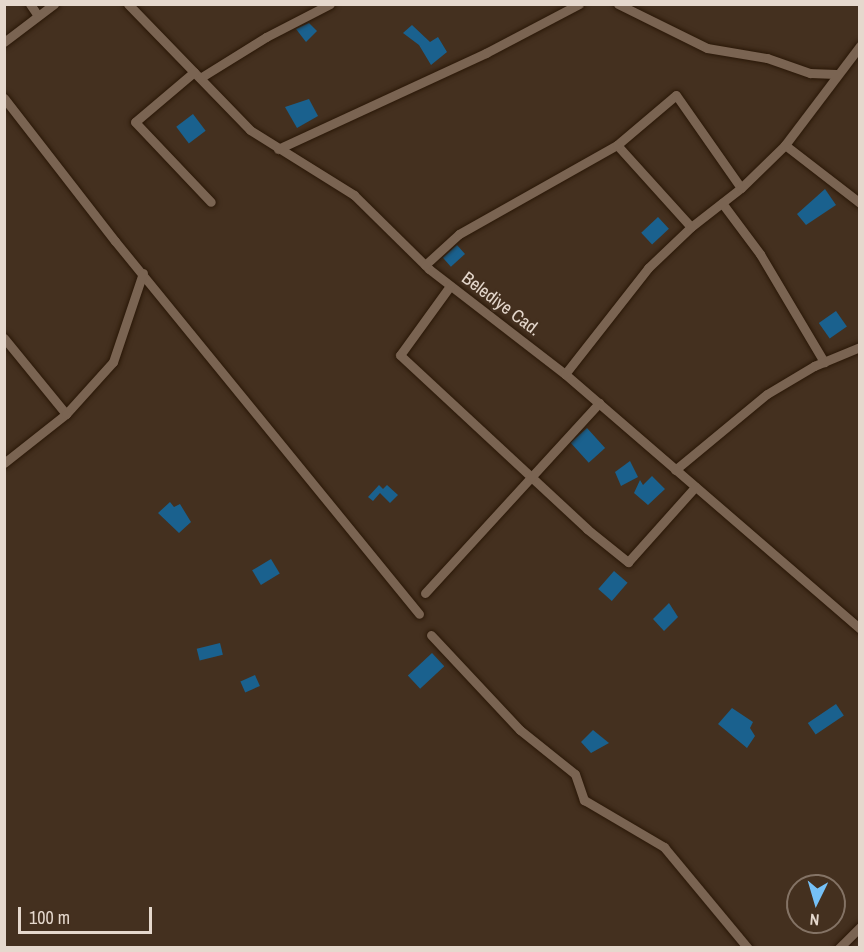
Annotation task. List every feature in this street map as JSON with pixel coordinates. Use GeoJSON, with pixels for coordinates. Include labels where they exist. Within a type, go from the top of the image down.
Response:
{"type":"FeatureCollection","features":[{"type":"Feature","properties":{"kind":"street"},"geometry":{"type":"LineString","coordinates":[[30,4],[38,16]]}},
{"type":"Feature","properties":{"kind":"street"},"geometry":{"type":"LineString","coordinates":[[5,40],[54,4]]}},
{"type":"Feature","properties":{"kind":"street","name":"Belediye Cad."},"geometry":{"type":"LineString","coordinates":[[128,4],[250,130],[354,195],[425,265],[565,374],[860,628]]}},
{"type":"Feature","properties":{"kind":"street"},"geometry":{"type":"LineString","coordinates":[[211,202],[135,122],[197,75],[330,4]]}},
{"type":"Feature","properties":{"kind":"street"},"geometry":{"type":"LineString","coordinates":[[278,149],[486,53],[579,4]]}},
{"type":"Feature","properties":{"kind":"street"},"geometry":{"type":"LineString","coordinates":[[618,4],[708,48],[757,56],[810,73],[836,74]]}},
{"type":"Feature","properties":{"kind":"street"},"geometry":{"type":"LineString","coordinates":[[565,374],[648,268],[692,227],[741,188],[785,144],[816,108],[836,74],[860,46]]}},
{"type":"Feature","properties":{"kind":"street"},"geometry":{"type":"LineString","coordinates":[[425,265],[459,234],[617,145],[676,95],[741,188]]}},
{"type":"Feature","properties":{"kind":"street"},"geometry":{"type":"LineString","coordinates":[[4,98],[142,273],[419,614]]}},
{"type":"Feature","properties":{"kind":"street"},"geometry":{"type":"LineString","coordinates":[[785,144],[860,203]]}},
{"type":"Feature","properties":{"kind":"street"},"geometry":{"type":"LineString","coordinates":[[617,145],[692,227]]}},
{"type":"Feature","properties":{"kind":"street"},"geometry":{"type":"LineString","coordinates":[[722,203],[760,254],[824,362]]}},
{"type":"Feature","properties":{"kind":"street"},"geometry":{"type":"LineString","coordinates":[[4,463],[66,414],[113,362],[142,273]]}},
{"type":"Feature","properties":{"kind":"street"},"geometry":{"type":"LineString","coordinates":[[450,286],[400,355],[532,478],[628,562],[694,487]]}},
{"type":"Feature","properties":{"kind":"street"},"geometry":{"type":"LineString","coordinates":[[4,338],[66,414]]}},
{"type":"Feature","properties":{"kind":"street"},"geometry":{"type":"LineString","coordinates":[[675,470],[767,394],[824,362],[860,347]]}},
{"type":"Feature","properties":{"kind":"street"},"geometry":{"type":"LineString","coordinates":[[425,593],[599,403]]}},
{"type":"Feature","properties":{"kind":"street"},"geometry":{"type":"LineString","coordinates":[[850,619],[860,612]]}},
{"type":"Feature","properties":{"kind":"street"},"geometry":{"type":"LineString","coordinates":[[431,635],[520,730],[575,774],[584,800],[664,847],[748,948]]}},
{"type":"Feature","properties":{"kind":"street"},"geometry":{"type":"LineString","coordinates":[[839,948],[860,927]]}},
{"type":"Feature","properties":{"kind":"building"},"geometry":{"type":"Polygon","coordinates":[[[309,23],[317,31],[306,42],[296,29],[309,23]]]}},
{"type":"Feature","properties":{"kind":"building"},"geometry":{"type":"Polygon","coordinates":[[[412,25],[430,42],[438,37],[447,52],[431,65],[419,45],[403,33],[412,25]]]}},
{"type":"Feature","properties":{"kind":"building"},"geometry":{"type":"Polygon","coordinates":[[[309,99],[318,116],[297,128],[285,107],[309,99]]]}},
{"type":"Feature","properties":{"kind":"building"},"geometry":{"type":"Polygon","coordinates":[[[193,114],[206,131],[189,143],[176,127],[193,114]]]}},
{"type":"Feature","properties":{"kind":"building"},"geometry":{"type":"Polygon","coordinates":[[[825,189],[836,205],[806,225],[797,214],[825,189]]]}},
{"type":"Feature","properties":{"kind":"building"},"geometry":{"type":"Polygon","coordinates":[[[658,217],[669,229],[652,244],[641,233],[658,217]]]}},
{"type":"Feature","properties":{"kind":"building"},"geometry":{"type":"Polygon","coordinates":[[[457,245],[465,254],[451,267],[443,258],[457,245]]]}},
{"type":"Feature","properties":{"kind":"building"},"geometry":{"type":"Polygon","coordinates":[[[836,311],[847,327],[830,339],[819,323],[836,311]]]}},
{"type":"Feature","properties":{"kind":"building"},"geometry":{"type":"Polygon","coordinates":[[[587,428],[605,448],[589,463],[571,443],[587,428]]]}},
{"type":"Feature","properties":{"kind":"building"},"geometry":{"type":"Polygon","coordinates":[[[630,461],[638,477],[621,486],[615,472],[630,461]]]}},
{"type":"Feature","properties":{"kind":"building"},"geometry":{"type":"Polygon","coordinates":[[[652,476],[665,489],[648,505],[634,493],[640,480],[643,485],[652,476]]]}},
{"type":"Feature","properties":{"kind":"building"},"geometry":{"type":"Polygon","coordinates":[[[379,485],[383,489],[387,485],[398,495],[390,503],[380,493],[373,501],[368,497],[379,485]]]}},
{"type":"Feature","properties":{"kind":"building"},"geometry":{"type":"Polygon","coordinates":[[[170,502],[174,507],[180,504],[191,522],[179,533],[158,513],[170,502]]]}},
{"type":"Feature","properties":{"kind":"building"},"geometry":{"type":"Polygon","coordinates":[[[271,559],[280,574],[261,585],[252,570],[271,559]]]}},
{"type":"Feature","properties":{"kind":"building"},"geometry":{"type":"Polygon","coordinates":[[[614,571],[628,583],[612,601],[598,589],[614,571]]]}},
{"type":"Feature","properties":{"kind":"building"},"geometry":{"type":"Polygon","coordinates":[[[669,603],[678,617],[664,631],[653,619],[669,603]]]}},
{"type":"Feature","properties":{"kind":"building"},"geometry":{"type":"Polygon","coordinates":[[[220,643],[223,655],[200,660],[197,649],[220,643]]]}},
{"type":"Feature","properties":{"kind":"building"},"geometry":{"type":"Polygon","coordinates":[[[432,653],[444,666],[420,689],[408,676],[432,653]]]}},
{"type":"Feature","properties":{"kind":"building"},"geometry":{"type":"Polygon","coordinates":[[[255,675],[260,686],[245,692],[240,682],[255,675]]]}},
{"type":"Feature","properties":{"kind":"building"},"geometry":{"type":"Polygon","coordinates":[[[836,704],[844,716],[816,735],[808,723],[836,704]]]}},
{"type":"Feature","properties":{"kind":"building"},"geometry":{"type":"Polygon","coordinates":[[[732,708],[753,722],[750,728],[755,736],[747,748],[718,724],[732,708]]]}},
{"type":"Feature","properties":{"kind":"building"},"geometry":{"type":"Polygon","coordinates":[[[593,730],[609,743],[591,753],[581,742],[593,730]]]}}]}
